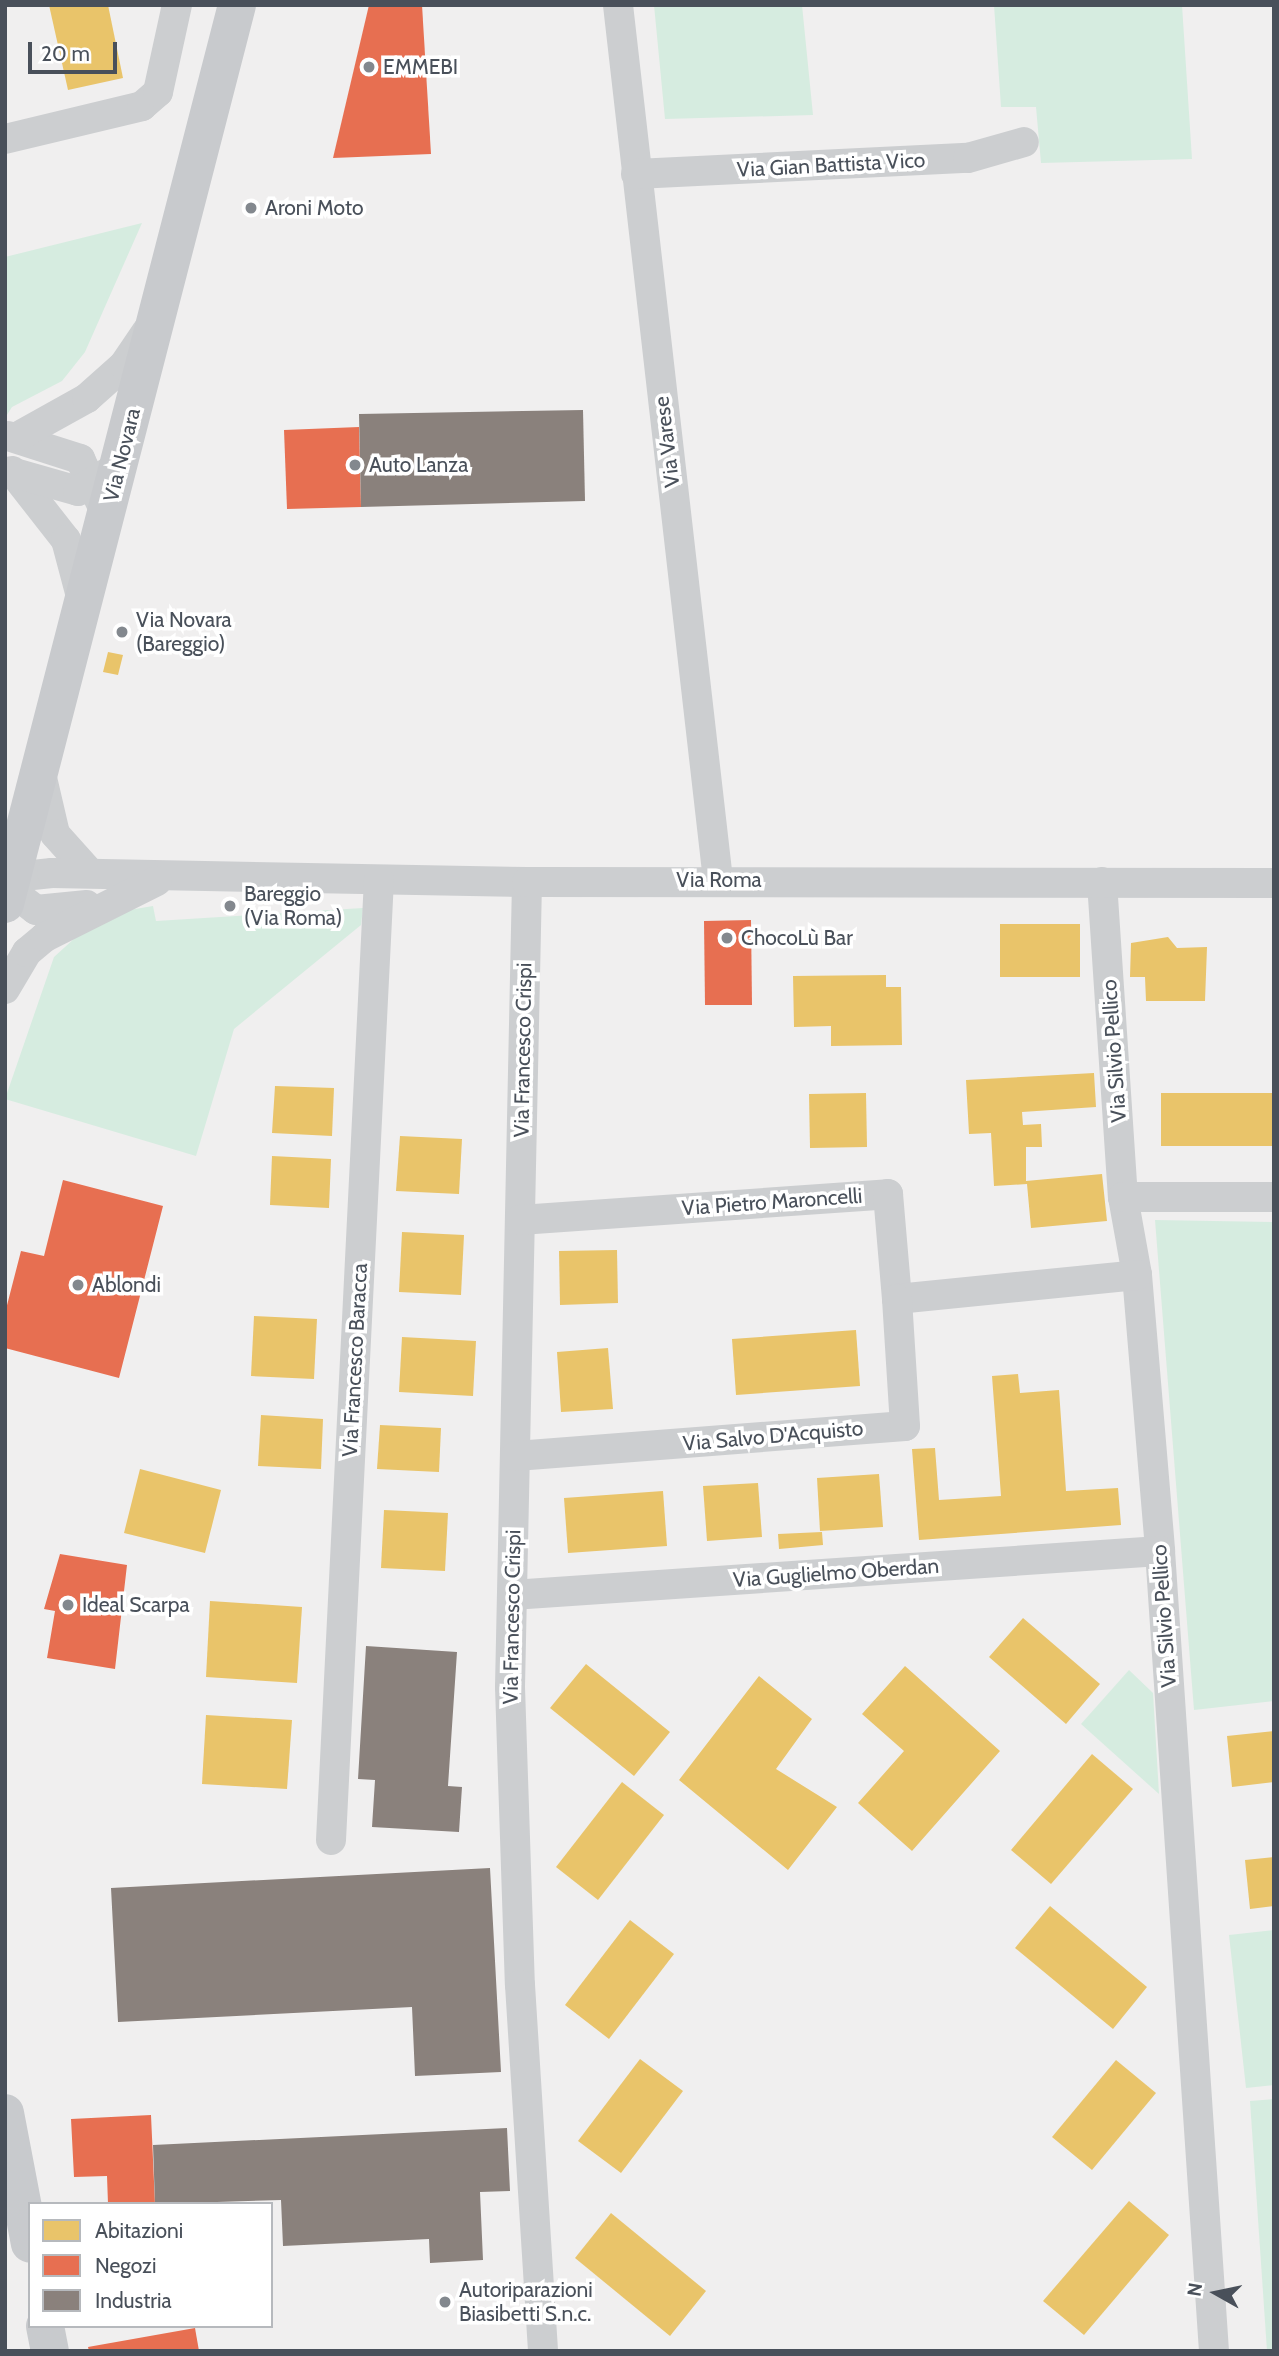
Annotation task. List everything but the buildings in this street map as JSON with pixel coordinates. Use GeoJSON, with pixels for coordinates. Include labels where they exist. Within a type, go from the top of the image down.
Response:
{"type":"FeatureCollection","features":[{"type":"Feature","properties":{"kind":"main road","name":"Via Novara"},"geometry":{"type":"LineString","coordinates":[[6,894],[84,608],[108,486],[158,314],[237,5]]}},
{"type":"Feature","properties":{"kind":"main road"},"geometry":{"type":"LineString","coordinates":[[5,2113],[28,2234]]}},
{"type":"Feature","properties":{"kind":"main road"},"geometry":{"type":"LineString","coordinates":[[45,2328],[50,2351]]}},
{"type":"Feature","properties":{"kind":"street"},"geometry":{"type":"LineString","coordinates":[[5,139],[142,106],[158,92],[177,5]]}},
{"type":"Feature","properties":{"kind":"street","name":"Via Varese"},"geometry":{"type":"LineString","coordinates":[[618,5],[718,880]]}},
{"type":"Feature","properties":{"kind":"street","name":"Via Gian Battista Vico"},"geometry":{"type":"LineString","coordinates":[[636,174],[968,158],[1024,142]]}},
{"type":"Feature","properties":{"kind":"street"},"geometry":{"type":"LineString","coordinates":[[11,436],[87,398],[124,365],[158,314]]}},
{"type":"Feature","properties":{"kind":"street"},"geometry":{"type":"LineString","coordinates":[[11,436],[80,459],[108,486]]}},
{"type":"Feature","properties":{"kind":"street"},"geometry":{"type":"LineString","coordinates":[[9,470],[54,488],[108,486]]}},
{"type":"Feature","properties":{"kind":"street"},"geometry":{"type":"LineString","coordinates":[[9,470],[66,540],[84,608]]}},
{"type":"Feature","properties":{"kind":"street"},"geometry":{"type":"LineString","coordinates":[[41,768],[55,834],[90,873]]}},
{"type":"Feature","properties":{"kind":"street","name":"Via Roma"},"geometry":{"type":"LineString","coordinates":[[6,894],[35,874],[90,873],[164,878],[527,882],[718,880],[1274,883]]}},
{"type":"Feature","properties":{"kind":"street"},"geometry":{"type":"LineString","coordinates":[[5,989],[27,952],[45,937],[112,900],[164,878]]}},
{"type":"Feature","properties":{"kind":"street","name":"Via Francesco Baracca"},"geometry":{"type":"LineString","coordinates":[[331,1840],[379,880]]}},
{"type":"Feature","properties":{"kind":"street","name":"Via Francesco Crispi"},"geometry":{"type":"LineString","coordinates":[[527,882],[512,1595],[514,1854],[543,2351]]}},
{"type":"Feature","properties":{"kind":"street","name":"Via Silvio Pellico"},"geometry":{"type":"LineString","coordinates":[[1102,882],[1124,1197],[1137,1275],[1160,1551],[1214,2351]]}},
{"type":"Feature","properties":{"kind":"street"},"geometry":{"type":"LineString","coordinates":[[6,894],[36,910],[112,900]]}},
{"type":"Feature","properties":{"kind":"street","name":"Via Pietro Maroncelli"},"geometry":{"type":"LineString","coordinates":[[520,1220],[888,1194],[897,1299]]}},
{"type":"Feature","properties":{"kind":"street"},"geometry":{"type":"LineString","coordinates":[[1124,1197],[1274,1198]]}},
{"type":"Feature","properties":{"kind":"street"},"geometry":{"type":"LineString","coordinates":[[897,1299],[1137,1275]]}},
{"type":"Feature","properties":{"kind":"street","name":"Via Salvo D'Acquisto"},"geometry":{"type":"LineString","coordinates":[[516,1457],[905,1426],[897,1299]]}},
{"type":"Feature","properties":{"kind":"street","name":"Via Guglielmo Oberdan"},"geometry":{"type":"LineString","coordinates":[[512,1595],[1160,1551]]}},
{"type":"Feature","properties":{"kind":"green space"},"geometry":{"type":"Polygon","coordinates":[[[654,5],[802,5],[813,115],[665,119],[654,5]]]}},
{"type":"Feature","properties":{"kind":"green space"},"geometry":{"type":"Polygon","coordinates":[[[994,5],[1182,5],[1192,159],[1041,163],[1036,107],[1001,107],[994,5]]]}},
{"type":"Feature","properties":{"kind":"green space"},"geometry":{"type":"Polygon","coordinates":[[[142,223],[85,352],[62,381],[12,407],[5,418],[5,257],[142,223]]]}},
{"type":"Feature","properties":{"kind":"green space"},"geometry":{"type":"Polygon","coordinates":[[[153,906],[156,921],[363,908],[361,925],[234,1029],[196,1156],[5,1099],[54,957],[76,937],[129,910],[153,906]]]}},
{"type":"Feature","properties":{"kind":"green space"},"geometry":{"type":"Polygon","coordinates":[[[1155,1220],[1274,1222],[1274,1701],[1194,1710],[1155,1220]]]}},
{"type":"Feature","properties":{"kind":"green space"},"geometry":{"type":"Polygon","coordinates":[[[1129,1670],[1153,1693],[1159,1794],[1081,1724],[1129,1670]]]}},
{"type":"Feature","properties":{"kind":"green space"},"geometry":{"type":"Polygon","coordinates":[[[1274,1930],[1274,2085],[1246,2088],[1229,1935],[1274,1930]]]}},
{"type":"Feature","properties":{"kind":"green space"},"geometry":{"type":"Polygon","coordinates":[[[1274,2099],[1274,2351],[1267,2351],[1250,2101],[1274,2099]]]}},
{"type":"Feature","properties":{"kind":"place","name":"EMMEBI"},"geometry":{"type":"Point","coordinates":[369,67]}},
{"type":"Feature","properties":{"kind":"place","name":"Aroni Moto"},"geometry":{"type":"Point","coordinates":[251,208]}},
{"type":"Feature","properties":{"kind":"place","name":"Auto Lanza"},"geometry":{"type":"Point","coordinates":[355,465]}},
{"type":"Feature","properties":{"kind":"place","name":"Via Novara (Bareggio)"},"geometry":{"type":"Point","coordinates":[122,632]}},
{"type":"Feature","properties":{"kind":"place","name":"Bareggio (Via Roma)"},"geometry":{"type":"Point","coordinates":[230,906]}},
{"type":"Feature","properties":{"kind":"place","name":"ChocoLù Bar"},"geometry":{"type":"Point","coordinates":[727,938]}},
{"type":"Feature","properties":{"kind":"place","name":"Ablondi"},"geometry":{"type":"Point","coordinates":[78,1285]}},
{"type":"Feature","properties":{"kind":"place","name":"Ideal Scarpa"},"geometry":{"type":"Point","coordinates":[68,1605]}},
{"type":"Feature","properties":{"kind":"place","name":"Autoriparazioni Biasibetti S.n.c."},"geometry":{"type":"Point","coordinates":[445,2302]}}]}
